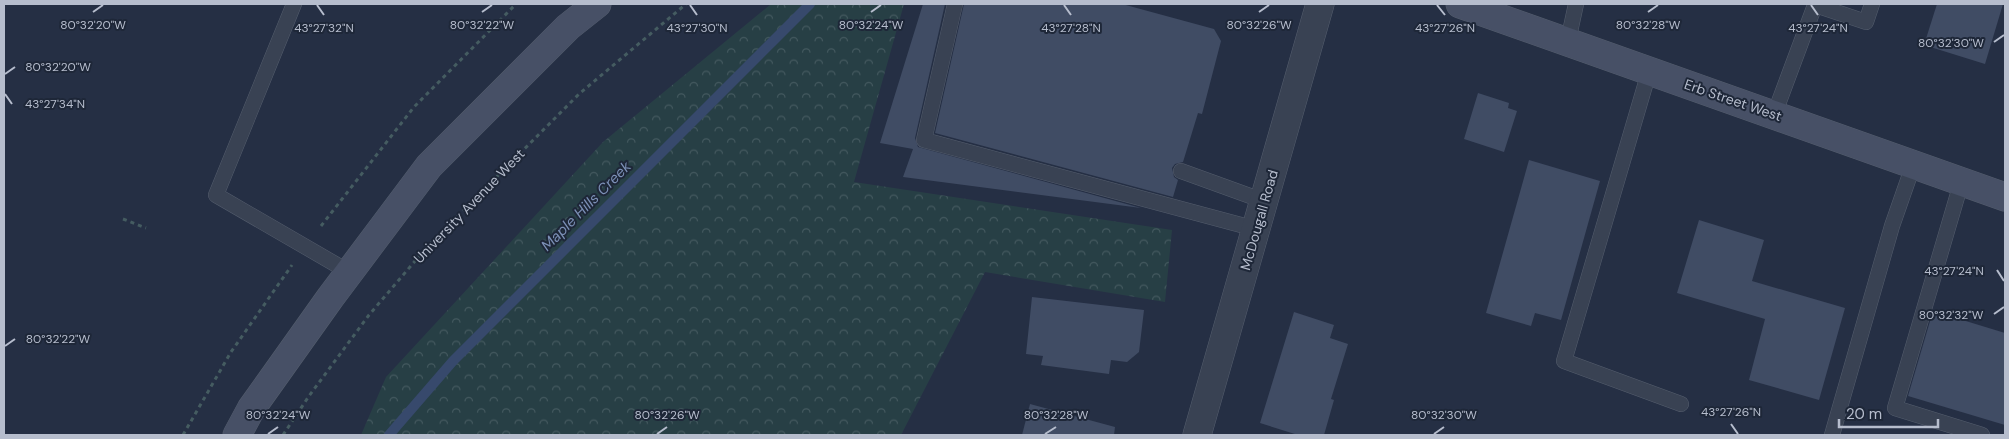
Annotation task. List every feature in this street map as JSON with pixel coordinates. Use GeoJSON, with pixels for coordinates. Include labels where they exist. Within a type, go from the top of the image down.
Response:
{"type":"FeatureCollection","features":[{"type":"Feature","properties":{"kind":"main road"},"geometry":{"type":"LineString","coordinates":[[237,435],[251,409],[349,272],[429,166],[568,27],[597,4]]}},
{"type":"Feature","properties":{"kind":"main road","name":"Erb Street West"},"geometry":{"type":"LineString","coordinates":[[1460,4],[1568,41],[1649,72],[1914,163],[2005,197]]}},
{"type":"Feature","properties":{"kind":"street","name":"McDougall Road"},"geometry":{"type":"LineString","coordinates":[[1197,435],[1320,4]]}},
{"type":"Feature","properties":{"kind":"lane"},"geometry":{"type":"LineString","coordinates":[[294,4],[216,195],[349,272]]}},
{"type":"Feature","properties":{"kind":"lane"},"geometry":{"type":"LineString","coordinates":[[955,4],[924,140],[1256,229]]}},
{"type":"Feature","properties":{"kind":"lane"},"geometry":{"type":"LineString","coordinates":[[1568,41],[1576,4]]}},
{"type":"Feature","properties":{"kind":"lane"},"geometry":{"type":"LineString","coordinates":[[1774,114],[1814,4],[1866,22],[1872,4]]}},
{"type":"Feature","properties":{"kind":"lane"},"geometry":{"type":"LineString","coordinates":[[1649,72],[1564,361],[1681,404]]}},
{"type":"Feature","properties":{"kind":"lane"},"geometry":{"type":"LineString","coordinates":[[1832,435],[1892,226],[1914,163]]}},
{"type":"Feature","properties":{"kind":"lane"},"geometry":{"type":"LineString","coordinates":[[1181,171],[1264,201]]}},
{"type":"Feature","properties":{"kind":"lane"},"geometry":{"type":"LineString","coordinates":[[1962,180],[1895,408],[1982,435]]}},
{"type":"Feature","properties":{"kind":"path"},"geometry":{"type":"LineString","coordinates":[[183,435],[231,352],[305,246],[414,107],[516,4]]}},
{"type":"Feature","properties":{"kind":"path","name":"University Avenue West"},"geometry":{"type":"LineString","coordinates":[[283,435],[309,396],[369,315],[428,247],[579,94],[686,4]]}},
{"type":"Feature","properties":{"kind":"path"},"geometry":{"type":"LineString","coordinates":[[123,219],[146,228]]}},
{"type":"Feature","properties":{"kind":"green space"},"geometry":{"type":"Polygon","coordinates":[[[771,4],[904,4],[854,182],[1172,230],[1165,302],[985,272],[901,435],[361,435],[386,377],[603,142],[771,4]]]}},
{"type":"Feature","properties":{"kind":"building"},"geometry":{"type":"Polygon","coordinates":[[[923,4],[945,4],[915,138],[918,147],[1141,208],[903,177],[913,149],[880,143],[923,4]]]}},
{"type":"Feature","properties":{"kind":"building"},"geometry":{"type":"Polygon","coordinates":[[[964,4],[1122,4],[1214,29],[1221,41],[1202,114],[1198,113],[1183,162],[1175,164],[1172,168],[1174,177],[1178,180],[1173,197],[935,133],[964,4]]]}},
{"type":"Feature","properties":{"kind":"building"},"geometry":{"type":"Polygon","coordinates":[[[1937,4],[2003,4],[1985,64],[1924,45],[1937,4]]]}},
{"type":"Feature","properties":{"kind":"building"},"geometry":{"type":"Polygon","coordinates":[[[1478,93],[1509,103],[1508,108],[1517,111],[1504,152],[1464,139],[1478,93]]]}},
{"type":"Feature","properties":{"kind":"building"},"geometry":{"type":"Polygon","coordinates":[[[1529,160],[1600,181],[1561,320],[1535,313],[1531,326],[1486,313],[1529,160]]]}},
{"type":"Feature","properties":{"kind":"building"},"geometry":{"type":"Polygon","coordinates":[[[1699,220],[1764,240],[1752,281],[1845,308],[1819,400],[1749,380],[1765,319],[1677,293],[1699,220]]]}},
{"type":"Feature","properties":{"kind":"building"},"geometry":{"type":"Polygon","coordinates":[[[1032,297],[1144,310],[1139,352],[1127,362],[1111,360],[1109,374],[1041,365],[1043,356],[1026,354],[1032,297]]]}},
{"type":"Feature","properties":{"kind":"building"},"geometry":{"type":"Polygon","coordinates":[[[1933,311],[2005,333],[2005,425],[1908,396],[1933,311]]]}},
{"type":"Feature","properties":{"kind":"building"},"geometry":{"type":"Polygon","coordinates":[[[1294,312],[1334,325],[1330,338],[1348,344],[1331,399],[1334,400],[1324,435],[1298,435],[1260,423],[1294,312]]]}},
{"type":"Feature","properties":{"kind":"building"},"geometry":{"type":"Polygon","coordinates":[[[1030,404],[1115,427],[1114,435],[1022,435],[1030,404]]]}},
{"type":"Feature","properties":{"kind":"waterway","name":"Maple Hills Creek"},"geometry":{"type":"LineString","coordinates":[[389,435],[453,361],[810,4]]}}]}
